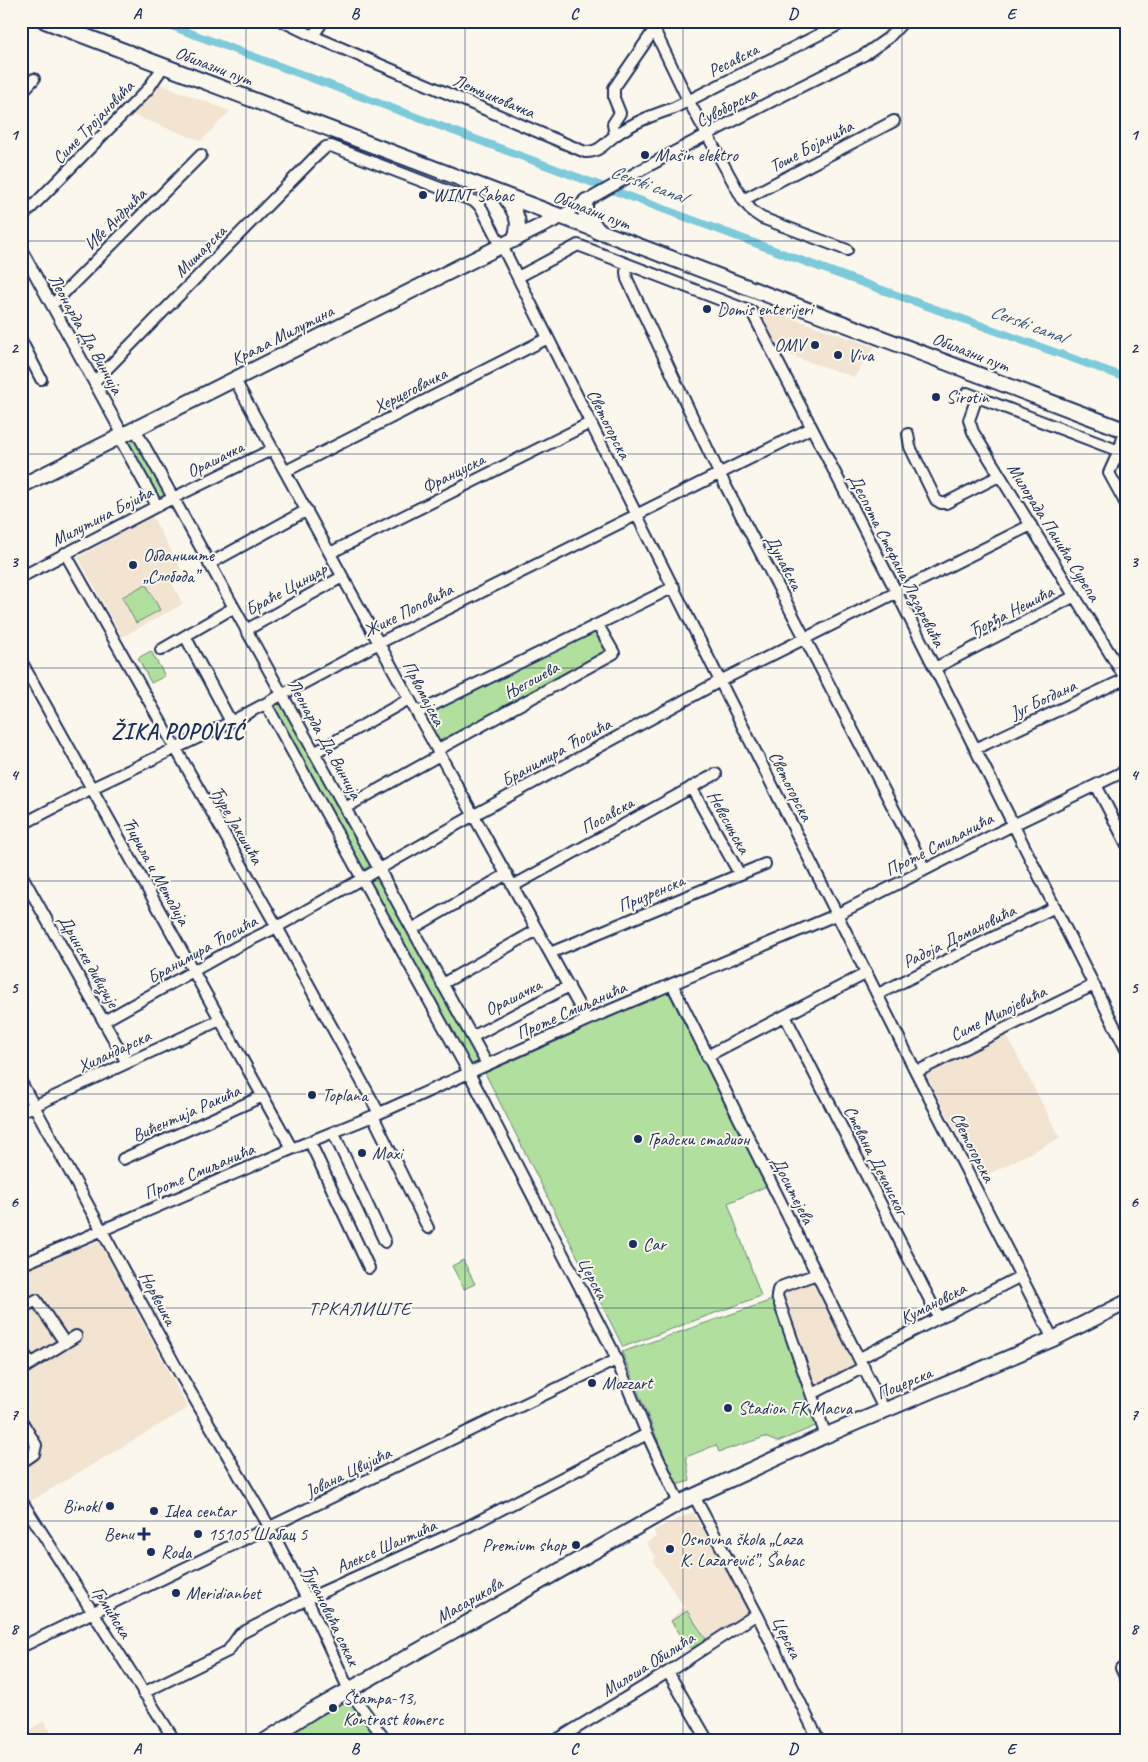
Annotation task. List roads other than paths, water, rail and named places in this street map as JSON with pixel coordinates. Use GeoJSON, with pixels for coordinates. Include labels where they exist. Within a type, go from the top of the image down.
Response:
{"type":"FeatureCollection","features":[{"type":"Feature","properties":{"kind":"main road","name":"Обилазни пут"},"geometry":{"type":"LineString","coordinates":[[45,21],[1126,431]]}},
{"type":"Feature","properties":{"kind":"main road"},"geometry":{"type":"LineString","coordinates":[[505,196],[519,220],[518,228],[505,244]]}},
{"type":"Feature","properties":{"kind":"main road"},"geometry":{"type":"LineString","coordinates":[[588,200],[584,209],[586,215],[599,232]]}},
{"type":"Feature","properties":{"kind":"main road","name":"Краља Милутина"},"geometry":{"type":"LineString","coordinates":[[22,484],[236,380],[559,217]]}},
{"type":"Feature","properties":{"kind":"main road","name":"Поцерска"},"geometry":{"type":"LineString","coordinates":[[694,1496],[826,1436],[1053,1339],[1127,1302]]}},
{"type":"Feature","properties":{"kind":"main road","name":"Масарикова"},"geometry":{"type":"LineString","coordinates":[[265,1741],[312,1711],[694,1496]]}},
{"type":"Feature","properties":{"kind":"street","name":"Летњиковачка"},"geometry":{"type":"LineString","coordinates":[[282,21],[313,36],[586,152],[596,151],[615,136],[648,116],[674,108],[688,100]]}},
{"type":"Feature","properties":{"kind":"street"},"geometry":{"type":"LineString","coordinates":[[313,36],[323,21]]}},
{"type":"Feature","properties":{"kind":"street","name":"Ресавска"},"geometry":{"type":"LineString","coordinates":[[688,100],[846,21]]}},
{"type":"Feature","properties":{"kind":"street","name":"Сувоборска"},"geometry":{"type":"LineString","coordinates":[[559,217],[707,134],[864,55],[888,38],[904,21]]}},
{"type":"Feature","properties":{"kind":"street"},"geometry":{"type":"LineString","coordinates":[[652,26],[688,100],[743,200],[753,212],[762,218],[848,250]]}},
{"type":"Feature","properties":{"kind":"street"},"geometry":{"type":"LineString","coordinates":[[615,136],[613,124],[620,115],[620,110],[614,98],[614,88],[652,26]]}},
{"type":"Feature","properties":{"kind":"street","name":"Симе Тројановића"},"geometry":{"type":"LineString","coordinates":[[21,218],[148,89],[163,67]]}},
{"type":"Feature","properties":{"kind":"street"},"geometry":{"type":"LineString","coordinates":[[21,93],[34,79]]}},
{"type":"Feature","properties":{"kind":"street","name":"Тоше Бојанића"},"geometry":{"type":"LineString","coordinates":[[743,200],[894,121]]}},
{"type":"Feature","properties":{"kind":"street"},"geometry":{"type":"LineString","coordinates":[[330,129],[331,146]]}},
{"type":"Feature","properties":{"kind":"street","name":"Светогорска"},"geometry":{"type":"LineString","coordinates":[[331,146],[476,202],[505,244],[518,277],[590,423],[916,1072],[1053,1339]]}},
{"type":"Feature","properties":{"kind":"street","name":"Мишарска"},"geometry":{"type":"LineString","coordinates":[[94,382],[315,156],[326,147],[331,146]]}},
{"type":"Feature","properties":{"kind":"street","name":"Иве Андрића"},"geometry":{"type":"LineString","coordinates":[[52,305],[202,155]]}},
{"type":"Feature","properties":{"kind":"street","name":"Деспота Стефана Лазаревића"},"geometry":{"type":"LineString","coordinates":[[518,277],[578,245],[752,312],[897,593],[1127,1051]]}},
{"type":"Feature","properties":{"kind":"street","name":"Леонарда Да Винчија"},"geometry":{"type":"LineString","coordinates":[[21,249],[94,382],[125,434],[172,499],[487,1064]]}},
{"type":"Feature","properties":{"kind":"street","name":"Дунавска"},"geometry":{"type":"LineString","coordinates":[[627,264],[627,279],[719,473],[925,870]]}},
{"type":"Feature","properties":{"kind":"street","name":"Херцеговачка"},"geometry":{"type":"LineString","coordinates":[[286,471],[548,338]]}},
{"type":"Feature","properties":{"kind":"street"},"geometry":{"type":"LineString","coordinates":[[21,340],[41,379]]}},
{"type":"Feature","properties":{"kind":"street","name":"Првомајска"},"geometry":{"type":"LineString","coordinates":[[236,380],[438,753],[587,1020]]}},
{"type":"Feature","properties":{"kind":"street","name":"Милорада Панића Сурепа"},"geometry":{"type":"LineString","coordinates":[[1123,452],[972,395],[969,420],[973,432],[1076,596],[1126,680]]}},
{"type":"Feature","properties":{"kind":"street","name":"Француска"},"geometry":{"type":"LineString","coordinates":[[330,553],[590,423]]}},
{"type":"Feature","properties":{"kind":"street","name":"Жике Поповића"},"geometry":{"type":"LineString","coordinates":[[21,825],[92,788],[231,722],[379,643],[811,428]]}},
{"type":"Feature","properties":{"kind":"street"},"geometry":{"type":"LineString","coordinates":[[1126,431],[1123,452],[1109,473],[1127,506]]}},
{"type":"Feature","properties":{"kind":"street","name":"Леонарда Да Винчија"},"geometry":{"type":"LineString","coordinates":[[125,434],[157,506]]}},
{"type":"Feature","properties":{"kind":"street"},"geometry":{"type":"LineString","coordinates":[[908,434],[910,447],[936,500],[941,503],[946,503],[999,476]]}},
{"type":"Feature","properties":{"kind":"street","name":"Орашачка"},"geometry":{"type":"LineString","coordinates":[[172,499],[272,449]]}},
{"type":"Feature","properties":{"kind":"street","name":"Милутина Бојића"},"geometry":{"type":"LineString","coordinates":[[21,577],[172,499]]}},
{"type":"Feature","properties":{"kind":"street"},"geometry":{"type":"LineString","coordinates":[[209,564],[307,510]]}},
{"type":"Feature","properties":{"kind":"street","name":"Бранимира Ћосића"},"geometry":{"type":"LineString","coordinates":[[104,1021],[236,947],[277,927],[474,815],[720,681],[1031,525]]}},
{"type":"Feature","properties":{"kind":"street","name":"Ђуре Јакшића"},"geometry":{"type":"LineString","coordinates":[[65,553],[277,927],[376,1115],[428,1228]]}},
{"type":"Feature","properties":{"kind":"street","name":"Браће Цинцар"},"geometry":{"type":"LineString","coordinates":[[246,630],[342,576]]}},
{"type":"Feature","properties":{"kind":"street","name":"Његошева"},"geometry":{"type":"LineString","coordinates":[[417,713],[674,588]]}},
{"type":"Feature","properties":{"kind":"street","name":"Ђорђа Нешића"},"geometry":{"type":"LineString","coordinates":[[934,668],[1076,596]]}},
{"type":"Feature","properties":{"kind":"street"},"geometry":{"type":"LineString","coordinates":[[161,650],[233,608]]}},
{"type":"Feature","properties":{"kind":"street","name":"Његошева"},"geometry":{"type":"LineString","coordinates":[[438,753],[614,653],[598,625]]}},
{"type":"Feature","properties":{"kind":"street"},"geometry":{"type":"LineString","coordinates":[[185,636],[231,722]]}},
{"type":"Feature","properties":{"kind":"street","name":"Ћирила и Методија"},"geometry":{"type":"LineString","coordinates":[[21,661],[292,1149]]}},
{"type":"Feature","properties":{"kind":"street","name":"Југ Богдана"},"geometry":{"type":"LineString","coordinates":[[974,749],[1126,680]]}},
{"type":"Feature","properties":{"kind":"street"},"geometry":{"type":"LineString","coordinates":[[314,752],[409,699]]}},
{"type":"Feature","properties":{"kind":"street","name":"Леонарда Да Винчија"},"geometry":{"type":"LineString","coordinates":[[266,704],[469,1073]]}},
{"type":"Feature","properties":{"kind":"street"},"geometry":{"type":"LineString","coordinates":[[345,808],[438,753]]}},
{"type":"Feature","properties":{"kind":"street","name":"Проте Смиљанића"},"geometry":{"type":"LineString","coordinates":[[21,1266],[292,1149],[376,1115],[587,1020],[838,914],[1013,825],[1127,770]]}},
{"type":"Feature","properties":{"kind":"street","name":"Посавска"},"geometry":{"type":"LineString","coordinates":[[513,886],[716,774]]}},
{"type":"Feature","properties":{"kind":"street"},"geometry":{"type":"LineString","coordinates":[[1096,786],[1127,846]]}},
{"type":"Feature","properties":{"kind":"street","name":"Невесињска"},"geometry":{"type":"LineString","coordinates":[[691,787],[739,873]]}},
{"type":"Feature","properties":{"kind":"street","name":"Призренска"},"geometry":{"type":"LineString","coordinates":[[550,953],[739,873],[765,864]]}},
{"type":"Feature","properties":{"kind":"street","name":"Дринске дивизије"},"geometry":{"type":"LineString","coordinates":[[21,874],[127,1063]]}},
{"type":"Feature","properties":{"kind":"street"},"geometry":{"type":"LineString","coordinates":[[412,929],[506,874]]}},
{"type":"Feature","properties":{"kind":"street","name":"Радоја Домановића"},"geometry":{"type":"LineString","coordinates":[[878,994],[1055,907]]}},
{"type":"Feature","properties":{"kind":"street"},"geometry":{"type":"LineString","coordinates":[[442,984],[537,930]]}},
{"type":"Feature","properties":{"kind":"street"},"geometry":{"type":"LineString","coordinates":[[707,1056],[867,973]]}},
{"type":"Feature","properties":{"kind":"street","name":"Доситејева"},"geometry":{"type":"LineString","coordinates":[[672,984],[885,1411]]}},
{"type":"Feature","properties":{"kind":"street","name":"Симе Милојевића"},"geometry":{"type":"LineString","coordinates":[[916,1072],[1094,984]]}},
{"type":"Feature","properties":{"kind":"street","name":"Орашачка"},"geometry":{"type":"LineString","coordinates":[[472,1037],[569,986]]}},
{"type":"Feature","properties":{"kind":"street","name":"Стевана Дечанског"},"geometry":{"type":"LineString","coordinates":[[785,1016],[938,1318]]}},
{"type":"Feature","properties":{"kind":"street","name":"Хиландарска"},"geometry":{"type":"LineString","coordinates":[[21,1112],[220,1020]]}},
{"type":"Feature","properties":{"kind":"street","name":"Церска"},"geometry":{"type":"LineString","coordinates":[[469,1073],[612,1349],[647,1434],[680,1503]]}},
{"type":"Feature","properties":{"kind":"street","name":"Норвешка"},"geometry":{"type":"LineString","coordinates":[[21,1082],[180,1374],[270,1528]]}},
{"type":"Feature","properties":{"kind":"street","name":"Вићентија Ракића"},"geometry":{"type":"LineString","coordinates":[[123,1159],[263,1096]]}},
{"type":"Feature","properties":{"kind":"street"},"geometry":{"type":"LineString","coordinates":[[333,1132],[385,1242]]}},
{"type":"Feature","properties":{"kind":"street"},"geometry":{"type":"LineString","coordinates":[[310,1142],[369,1268]]}},
{"type":"Feature","properties":{"kind":"street"},"geometry":{"type":"LineString","coordinates":[[817,1274],[783,1286],[779,1288],[777,1293],[826,1436]]}},
{"type":"Feature","properties":{"kind":"street","name":"Кумановска"},"geometry":{"type":"LineString","coordinates":[[812,1394],[938,1318],[1021,1276]]}},
{"type":"Feature","properties":{"kind":"street"},"geometry":{"type":"LineString","coordinates":[[21,1309],[36,1300],[65,1343]]}},
{"type":"Feature","properties":{"kind":"street"},"geometry":{"type":"LineString","coordinates":[[21,1370],[76,1336]]}},
{"type":"Feature","properties":{"kind":"street"},"geometry":{"type":"LineString","coordinates":[[21,1348],[31,1364]]}},
{"type":"Feature","properties":{"kind":"street","name":"Јована Цвијића"},"geometry":{"type":"LineString","coordinates":[[21,1647],[616,1360]]}},
{"type":"Feature","properties":{"kind":"street"},"geometry":{"type":"LineString","coordinates":[[21,1420],[36,1445],[34,1454],[21,1463]]}},
{"type":"Feature","properties":{"kind":"street","name":"Алексе Шантића"},"geometry":{"type":"LineString","coordinates":[[143,1693],[228,1651],[240,1634],[307,1599],[388,1564],[467,1526],[647,1434]]}},
{"type":"Feature","properties":{"kind":"street","name":"Церска"},"geometry":{"type":"LineString","coordinates":[[694,1496],[757,1614],[819,1741]]}},
{"type":"Feature","properties":{"kind":"street","name":"Грмићска"},"geometry":{"type":"LineString","coordinates":[[21,1500],[175,1741]]}},
{"type":"Feature","properties":{"kind":"street","name":"Ђукановића сокак"},"geometry":{"type":"LineString","coordinates":[[270,1528],[307,1599],[349,1690],[386,1741]]}},
{"type":"Feature","properties":{"kind":"street","name":"Милоша Обилића"},"geometry":{"type":"LineString","coordinates":[[555,1741],[668,1672],[757,1614]]}},
{"type":"Feature","properties":{"kind":"street"},"geometry":{"type":"LineString","coordinates":[[1121,1668],[1127,1681]]}},
{"type":"Feature","properties":{"kind":"street"},"geometry":{"type":"LineString","coordinates":[[668,1672],[708,1741]]}},
{"type":"Feature","properties":{"kind":"street"},"geometry":{"type":"LineString","coordinates":[[286,1728],[294,1741]]}},
{"type":"Feature","properties":{"kind":"waterway","name":"Cerski canal"},"geometry":{"type":"LineString","coordinates":[[158,21],[838,274],[1127,378]]}},
{"type":"Feature","properties":{"kind":"place","name":"Mašin elektro"},"geometry":{"type":"Point","coordinates":[645,155]}},
{"type":"Feature","properties":{"kind":"place","name":"WINT Šabac"},"geometry":{"type":"Point","coordinates":[423,195]}},
{"type":"Feature","properties":{"kind":"place","name":"Domis enterijeri"},"geometry":{"type":"Point","coordinates":[707,309]}},
{"type":"Feature","properties":{"kind":"place","name":"OMV"},"geometry":{"type":"Point","coordinates":[815,345]}},
{"type":"Feature","properties":{"kind":"place","name":"Viva"},"geometry":{"type":"Point","coordinates":[838,355]}},
{"type":"Feature","properties":{"kind":"place","name":"Sirotin"},"geometry":{"type":"Point","coordinates":[936,397]}},
{"type":"Feature","properties":{"kind":"place","name":"Обданиште „Слобода”"},"geometry":{"type":"Point","coordinates":[133,565]}},
{"type":"Feature","properties":{"kind":"place","name":"Toplana"},"geometry":{"type":"Point","coordinates":[312,1095]}},
{"type":"Feature","properties":{"kind":"place","name":"Градски стадион"},"geometry":{"type":"Point","coordinates":[638,1139]}},
{"type":"Feature","properties":{"kind":"place","name":"Maxi"},"geometry":{"type":"Point","coordinates":[362,1153]}},
{"type":"Feature","properties":{"kind":"place","name":"Car"},"geometry":{"type":"Point","coordinates":[633,1244]}},
{"type":"Feature","properties":{"kind":"place","name":"Mozzart"},"geometry":{"type":"Point","coordinates":[592,1383]}},
{"type":"Feature","properties":{"kind":"place","name":"Stadion FK Macva"},"geometry":{"type":"Point","coordinates":[728,1408]}},
{"type":"Feature","properties":{"kind":"place","name":"Binokl"},"geometry":{"type":"Point","coordinates":[110,1506]}},
{"type":"Feature","properties":{"kind":"place","name":"Idea centar"},"geometry":{"type":"Point","coordinates":[154,1511]}},
{"type":"Feature","properties":{"kind":"place","name":"Benu"},"geometry":{"type":"Point","coordinates":[144,1534]}},
{"type":"Feature","properties":{"kind":"place","name":"15105 Шабац 5"},"geometry":{"type":"Point","coordinates":[198,1534]}},
{"type":"Feature","properties":{"kind":"place","name":"Premium shop"},"geometry":{"type":"Point","coordinates":[576,1545]}},
{"type":"Feature","properties":{"kind":"place","name":"Osnovna škola „Laza K. Lazarević”, Šabac"},"geometry":{"type":"Point","coordinates":[670,1549]}},
{"type":"Feature","properties":{"kind":"place","name":"Roda"},"geometry":{"type":"Point","coordinates":[151,1552]}},
{"type":"Feature","properties":{"kind":"place","name":"Meridianbet"},"geometry":{"type":"Point","coordinates":[176,1593]}},
{"type":"Feature","properties":{"kind":"place","name":"Štampa-13, Kontrast komerc"},"geometry":{"type":"Point","coordinates":[333,1708]}},
{"type":"Feature","properties":{"kind":"district","name":"ŽIKA POPOVIĆ"},"geometry":{"type":"Point","coordinates":[178,732]}},
{"type":"Feature","properties":{"kind":"district","name":"ТРКАЛИШТЕ"},"geometry":{"type":"Point","coordinates":[360,1309]}}]}
